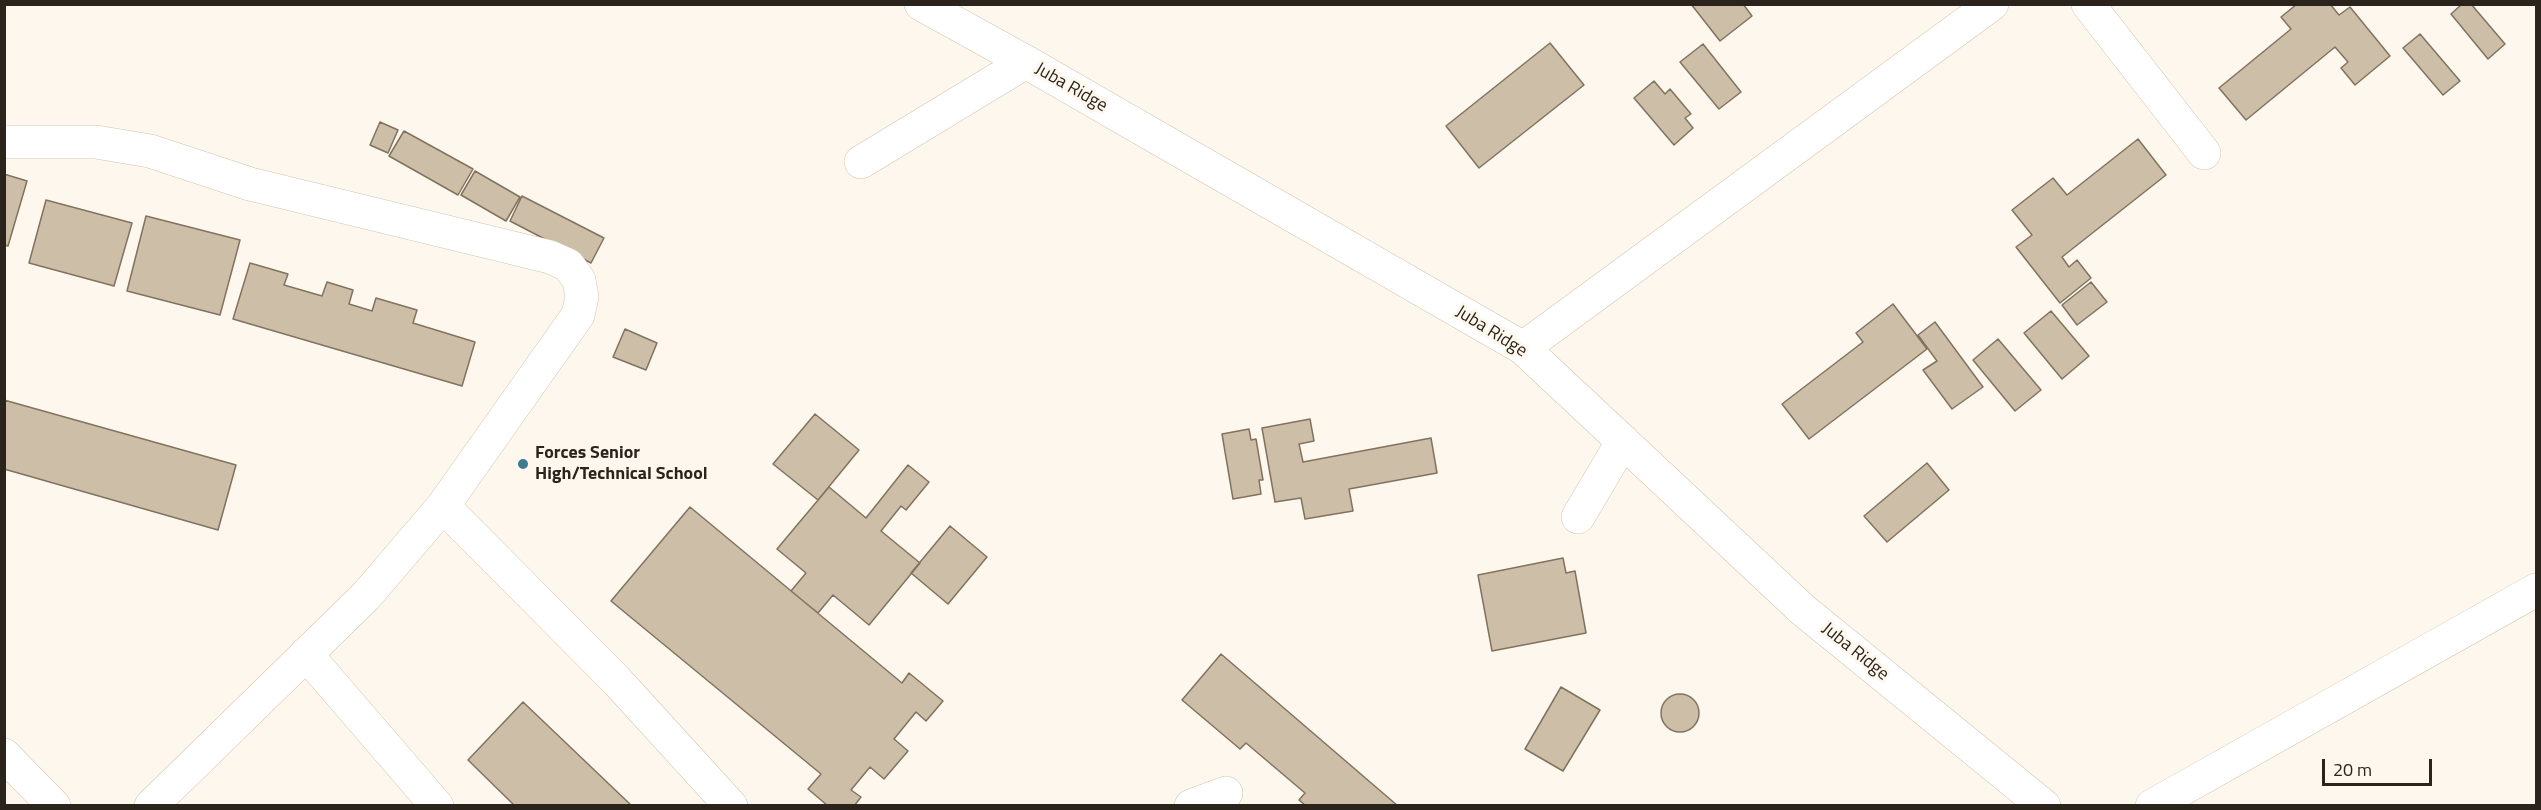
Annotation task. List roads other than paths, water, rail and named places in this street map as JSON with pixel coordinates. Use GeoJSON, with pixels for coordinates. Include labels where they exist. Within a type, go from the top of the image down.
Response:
{"type":"FeatureCollection","features":[{"type":"Feature","properties":{"kind":"street","name":"Juba Ridge"},"geometry":{"type":"LineString","coordinates":[[921,4],[1026,62],[1522,348],[1803,610],[2044,806]]}},
{"type":"Feature","properties":{"kind":"street"},"geometry":{"type":"LineString","coordinates":[[1522,348],[1992,4]]}},
{"type":"Feature","properties":{"kind":"street"},"geometry":{"type":"LineString","coordinates":[[2088,4],[2204,153]]}},
{"type":"Feature","properties":{"kind":"street"},"geometry":{"type":"LineString","coordinates":[[861,162],[1026,62]]}},
{"type":"Feature","properties":{"kind":"street"},"geometry":{"type":"LineString","coordinates":[[4,142],[96,142],[150,151],[250,184],[550,257],[568,265],[579,280],[582,297],[578,315],[443,506],[366,596],[151,806]]}},
{"type":"Feature","properties":{"kind":"street"},"geometry":{"type":"LineString","coordinates":[[1578,517],[1623,441]]}},
{"type":"Feature","properties":{"kind":"street"},"geometry":{"type":"LineString","coordinates":[[443,506],[616,680],[731,806]]}},
{"type":"Feature","properties":{"kind":"street"},"geometry":{"type":"LineString","coordinates":[[2152,806],[2536,590]]}},
{"type":"Feature","properties":{"kind":"street"},"geometry":{"type":"LineString","coordinates":[[306,654],[437,806]]}},
{"type":"Feature","properties":{"kind":"street"},"geometry":{"type":"LineString","coordinates":[[4,755],[54,806]]}},
{"type":"Feature","properties":{"kind":"street"},"geometry":{"type":"LineString","coordinates":[[1191,806],[1226,793]]}},
{"type":"Feature","properties":{"kind":"place","name":"Forces Senior High/Technical School"},"geometry":{"type":"Point","coordinates":[523,464]}}]}
